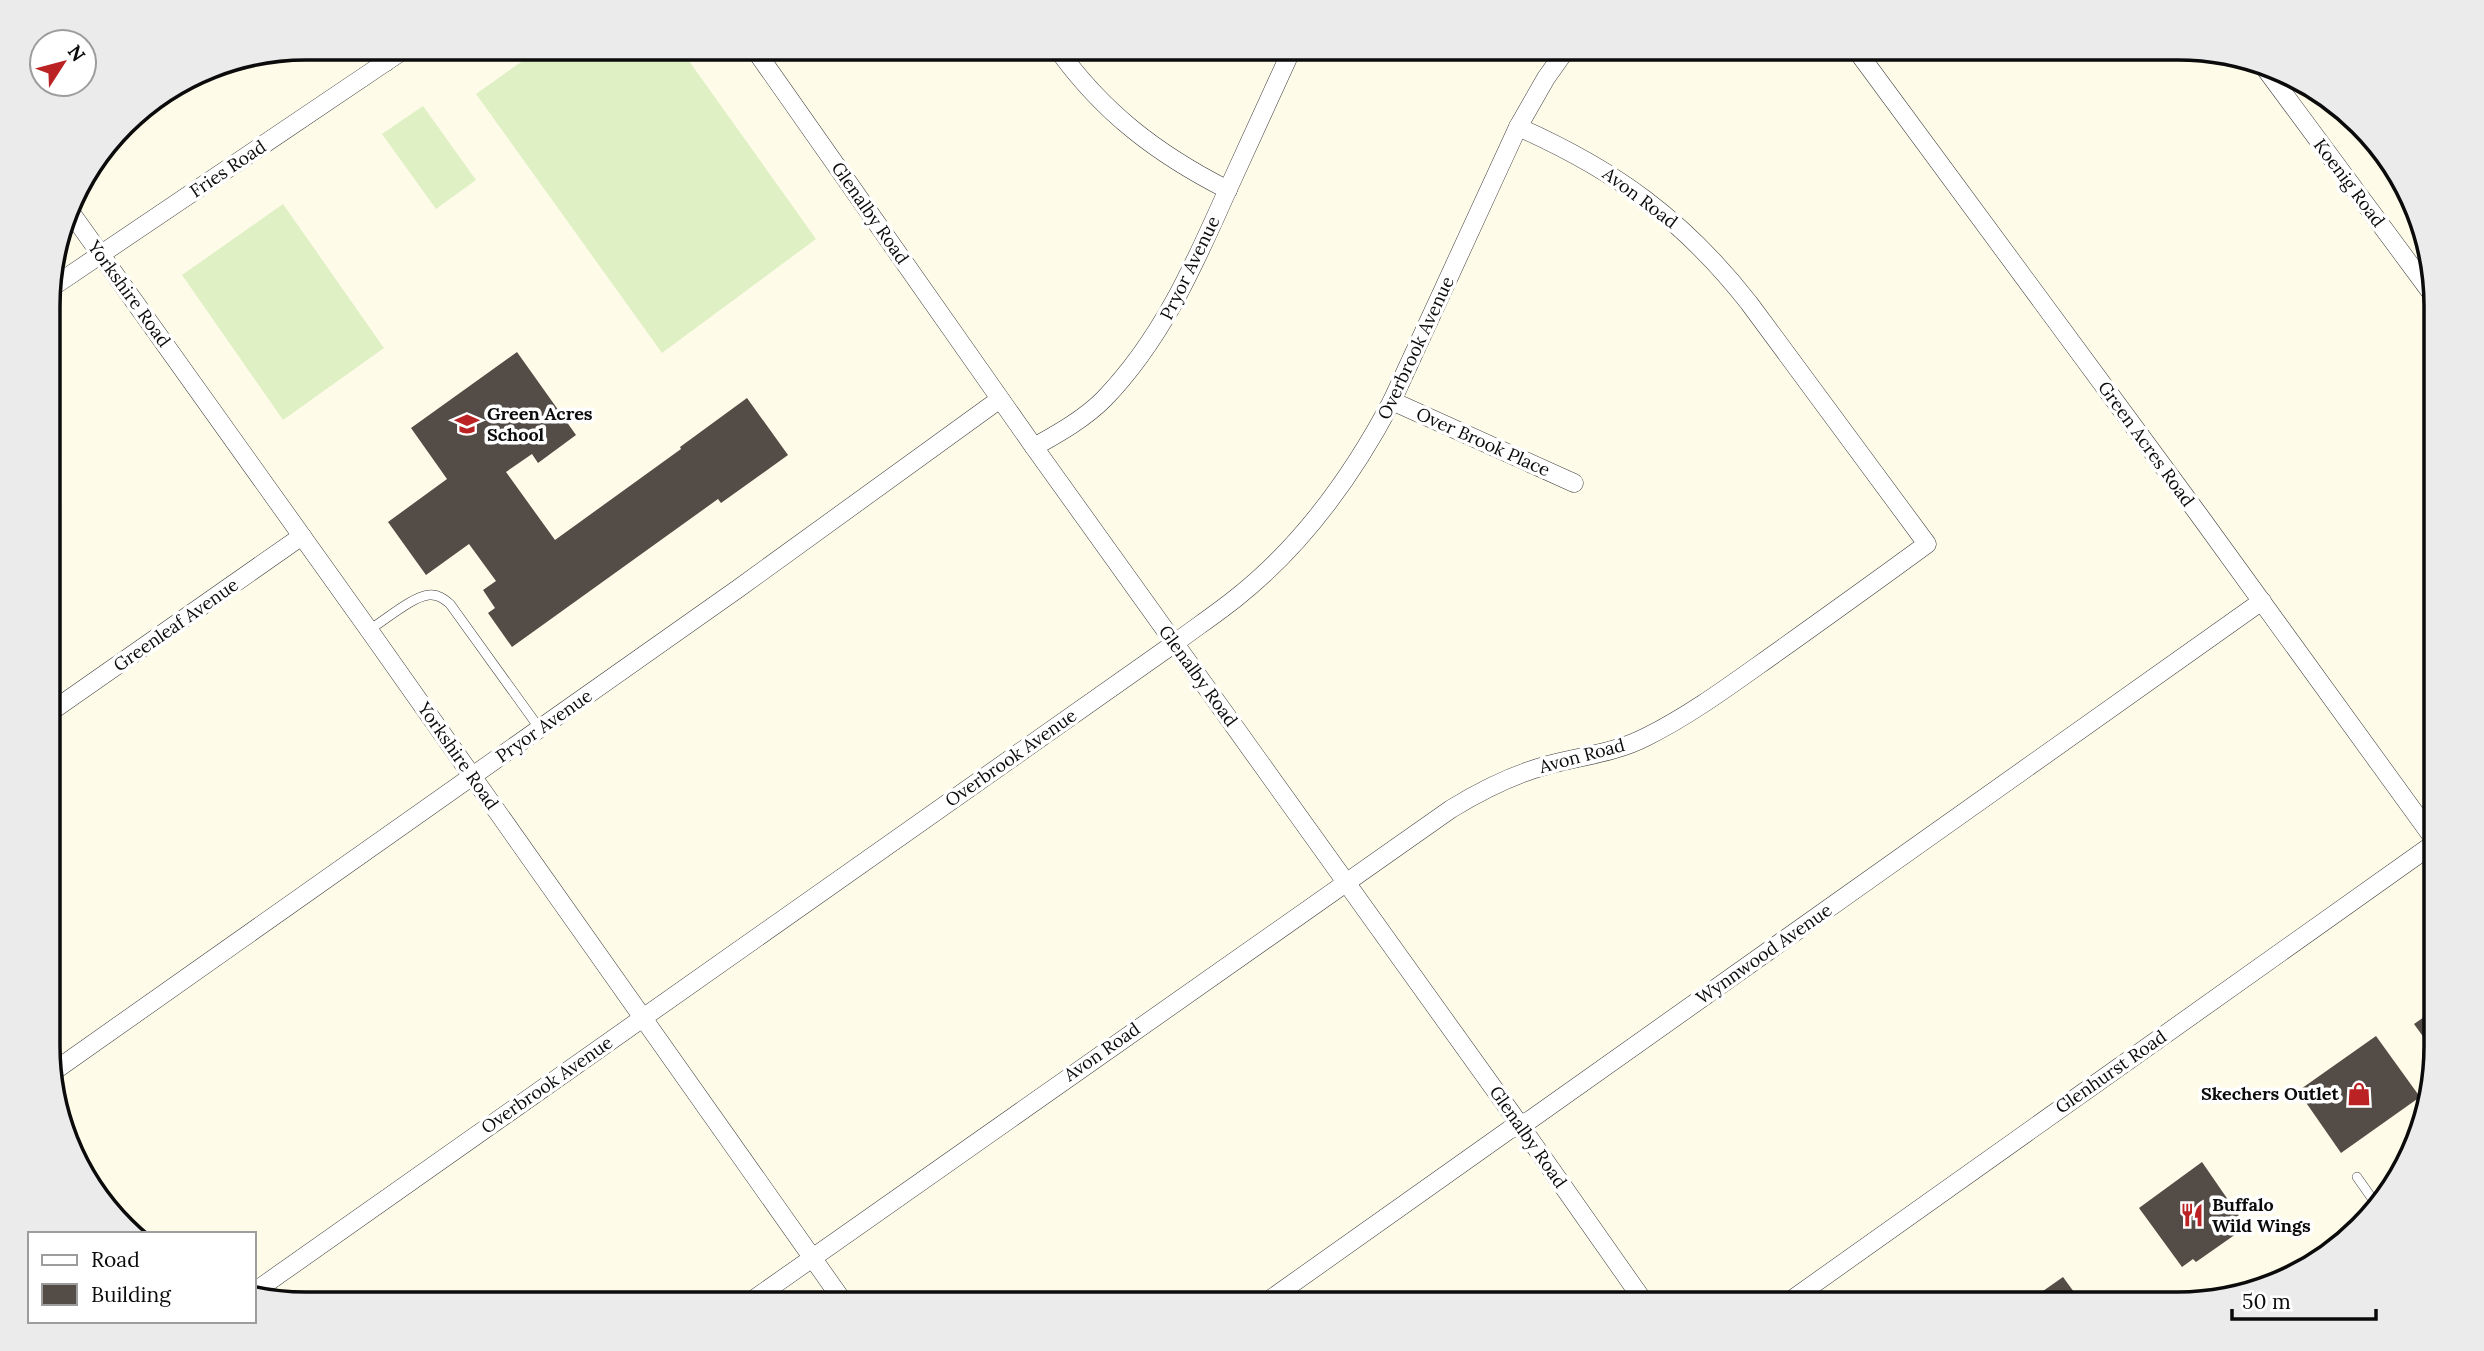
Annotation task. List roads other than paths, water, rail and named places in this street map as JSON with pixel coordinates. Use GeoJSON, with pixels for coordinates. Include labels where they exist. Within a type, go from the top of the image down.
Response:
{"type":"FeatureCollection","features":[{"type":"Feature","properties":{"kind":"street","name":"Fries Road"},"geometry":{"type":"LineString","coordinates":[[61,281],[374,60]]}},
{"type":"Feature","properties":{"kind":"street","name":"Glenalby Road"},"geometry":{"type":"LineString","coordinates":[[762,60],[1034,447],[1637,1291]]}},
{"type":"Feature","properties":{"kind":"street"},"geometry":{"type":"LineString","coordinates":[[1066,60],[1115,116],[1157,150],[1228,190]]}},
{"type":"Feature","properties":{"kind":"street","name":"Pryor Avenue"},"geometry":{"type":"LineString","coordinates":[[1034,447],[1068,428],[1093,409],[1136,362],[1163,323],[1186,281],[1287,60]]}},
{"type":"Feature","properties":{"kind":"street","name":"Overbrook Avenue"},"geometry":{"type":"LineString","coordinates":[[261,1287],[1175,643],[1236,598],[1293,545],[1353,468],[1392,401],[1518,127],[1559,60]]}},
{"type":"Feature","properties":{"kind":"street","name":"Green Acres Road"},"geometry":{"type":"LineString","coordinates":[[1864,60],[2424,825]]}},
{"type":"Feature","properties":{"kind":"street","name":"Koenig Road"},"geometry":{"type":"LineString","coordinates":[[2272,78],[2423,282]]}},
{"type":"Feature","properties":{"kind":"street","name":"Avon Road"},"geometry":{"type":"LineString","coordinates":[[764,1292],[1451,809],[1479,792],[1519,774],[1605,752],[1643,739],[1671,724],[1713,698],[1927,544],[1749,303],[1692,238],[1653,204],[1611,174],[1566,148],[1518,127]]}},
{"type":"Feature","properties":{"kind":"street","name":"Yorkshire Road"},"geometry":{"type":"LineString","coordinates":[[76,219],[836,1292]]}},
{"type":"Feature","properties":{"kind":"street","name":"Pryor Avenue"},"geometry":{"type":"LineString","coordinates":[[61,1066],[540,729],[1000,399]]}},
{"type":"Feature","properties":{"kind":"street","name":"Over Brook Place"},"geometry":{"type":"LineString","coordinates":[[1392,401],[1574,483]]}},
{"type":"Feature","properties":{"kind":"street","name":"Greenleaf Avenue"},"geometry":{"type":"LineString","coordinates":[[60,705],[302,536]]}},
{"type":"Feature","properties":{"kind":"street","name":"Wynnwood Avenue"},"geometry":{"type":"LineString","coordinates":[[1281,1291],[1509,1130],[1542,1112],[2262,601]]}},
{"type":"Feature","properties":{"kind":"street","name":"Glenhurst Road"},"geometry":{"type":"LineString","coordinates":[[1804,1291],[2424,851]]}},
{"type":"Feature","properties":{"kind":"lane"},"geometry":{"type":"LineString","coordinates":[[369,630],[420,597],[432,594],[441,597],[450,604],[540,729]]}},
{"type":"Feature","properties":{"kind":"lane"},"geometry":{"type":"LineString","coordinates":[[2357,1177],[2372,1198]]}},
{"type":"Feature","properties":{"kind":"place","name":"Green Acres School"},"geometry":{"type":"Point","coordinates":[467,424]}},
{"type":"Feature","properties":{"kind":"place","name":"Skechers Outlet"},"geometry":{"type":"Point","coordinates":[2359,1094]}},
{"type":"Feature","properties":{"kind":"place","name":"Buffalo Wild Wings"},"geometry":{"type":"Point","coordinates":[2192,1215]}}]}
